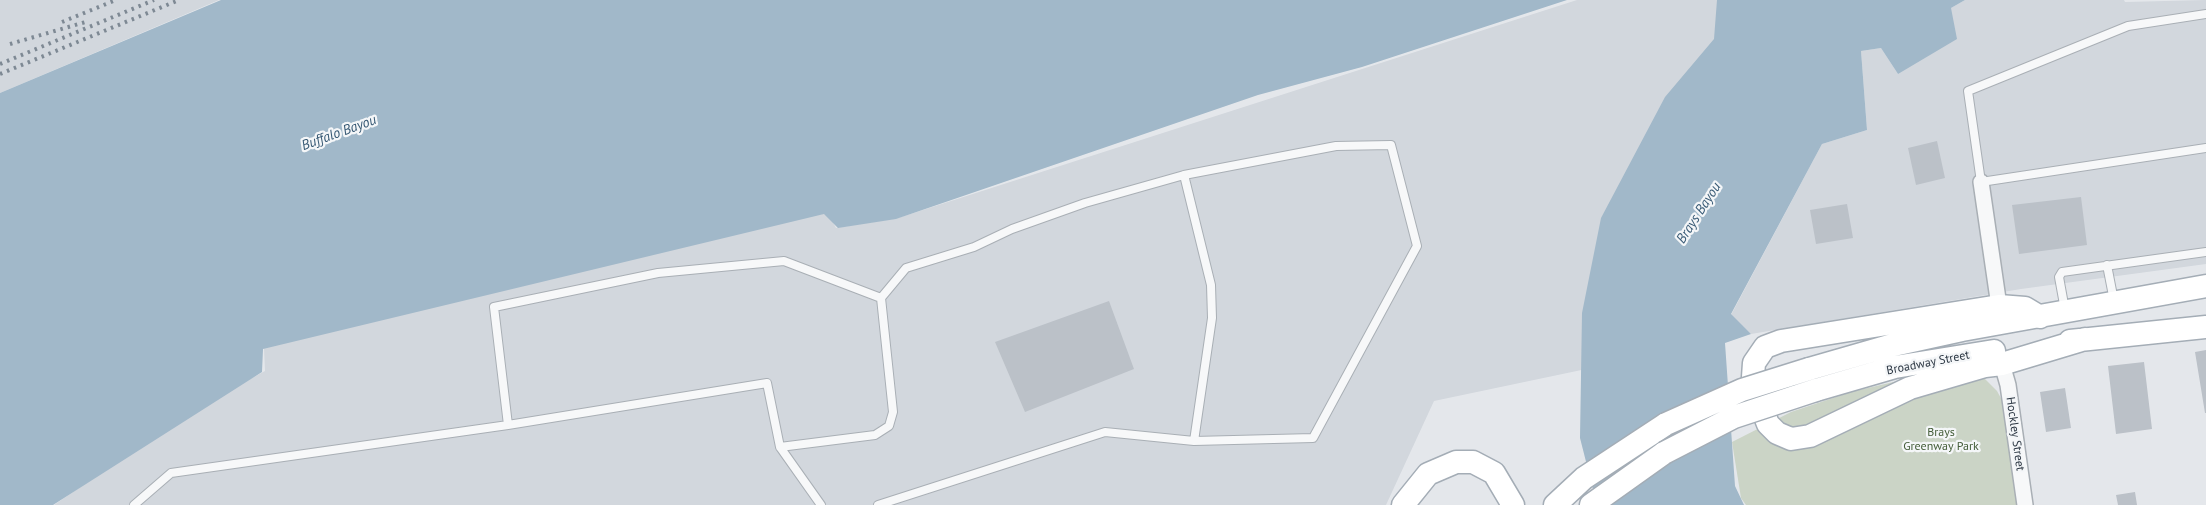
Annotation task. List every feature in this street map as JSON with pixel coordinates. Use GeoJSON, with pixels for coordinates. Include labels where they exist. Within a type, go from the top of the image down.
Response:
{"type":"FeatureCollection","features":[{"type":"Feature","properties":{"kind":"main road","name":"Broadway Street"},"geometry":{"type":"LineString","coordinates":[[1591,505],[1664,453],[1734,417],[1889,346],[1962,330],[2206,286]]}},
{"type":"Feature","properties":{"kind":"main road"},"geometry":{"type":"LineString","coordinates":[[2040,317],[2025,308],[1999,306],[1781,341],[1765,347],[1754,363],[1753,377],[1768,424],[1777,433],[1791,439],[1810,436],[1910,388],[1985,366],[2002,364],[2085,339]]}},
{"type":"Feature","properties":{"kind":"main road","name":"Broadway Street"},"geometry":{"type":"LineString","coordinates":[[1555,505],[1584,478],[1666,424],[1742,390],[2085,339],[2206,327]]}},
{"type":"Feature","properties":{"kind":"main road"},"geometry":{"type":"LineString","coordinates":[[1403,505],[1428,474],[1456,462],[1472,462],[1494,473],[1513,505]]}},
{"type":"Feature","properties":{"kind":"street"},"geometry":{"type":"LineString","coordinates":[[1981,182],[1999,306]]}},
{"type":"Feature","properties":{"kind":"street","name":"Hockley Street"},"geometry":{"type":"LineString","coordinates":[[2002,364],[2008,385],[2025,505]]}},
{"type":"Feature","properties":{"kind":"lane"},"geometry":{"type":"LineString","coordinates":[[2206,14],[2128,26],[1968,91],[1981,182],[2206,148]]}},
{"type":"Feature","properties":{"kind":"lane"},"geometry":{"type":"LineString","coordinates":[[780,447],[875,436],[889,426],[893,412],[881,298],[906,268],[974,247],[1012,229],[1085,203],[1184,175],[1336,146],[1391,144],[1417,246],[1313,438],[1194,441],[1105,432],[878,505]]}},
{"type":"Feature","properties":{"kind":"lane"},"geometry":{"type":"LineString","coordinates":[[1184,175],[1212,285],[1212,318],[1194,441]]}},
{"type":"Feature","properties":{"kind":"lane"},"geometry":{"type":"LineString","coordinates":[[2066,312],[2059,274],[2107,265],[2206,252]]}},
{"type":"Feature","properties":{"kind":"lane"},"geometry":{"type":"LineString","coordinates":[[508,425],[494,307],[658,273],[784,261],[881,298]]}},
{"type":"Feature","properties":{"kind":"lane"},"geometry":{"type":"LineString","coordinates":[[2107,265],[2115,303]]}},
{"type":"Feature","properties":{"kind":"lane"},"geometry":{"type":"LineString","coordinates":[[134,505],[171,473],[508,425],[767,383],[780,447],[821,505]]}},
{"type":"Feature","properties":{"kind":"shaded area"},"geometry":{"type":"Polygon","coordinates":[[[0,0],[219,0],[0,93],[0,0]]]}},
{"type":"Feature","properties":{"kind":"shaded area"},"geometry":{"type":"Polygon","coordinates":[[[1577,0],[1717,0],[1721,43],[1591,368],[1434,401],[1386,505],[54,505],[197,408],[265,371],[264,348],[702,237],[828,213],[836,228],[898,218],[1577,0]]]}},
{"type":"Feature","properties":{"kind":"shaded area"},"geometry":{"type":"Polygon","coordinates":[[[1965,0],[2124,0],[2125,2],[2206,0],[2206,264],[2021,289],[1751,334],[1731,315],[1822,144],[1867,130],[1861,51],[1881,48],[1898,74],[1951,8],[1965,0]]]}},
{"type":"Feature","properties":{"kind":"green space","name":"Brays Greenway Park"},"geometry":{"type":"Polygon","coordinates":[[[1955,372],[1985,379],[1997,391],[2003,402],[2018,505],[1746,505],[1741,498],[1732,442],[1791,412],[1851,392],[1919,376],[1955,372]]]}},
{"type":"Feature","properties":{"kind":"water","name":"Buffalo Bayou"},"geometry":{"type":"Polygon","coordinates":[[[221,0],[1567,0],[1362,67],[1258,95],[896,219],[838,228],[824,214],[263,349],[262,372],[53,505],[0,505],[0,93],[221,0]]]}},
{"type":"Feature","properties":{"kind":"water","name":"Brays Bayou"},"geometry":{"type":"Polygon","coordinates":[[[1717,0],[1965,0],[1951,8],[1957,39],[1898,74],[1881,48],[1861,51],[1867,130],[1822,144],[1731,314],[1751,334],[1725,343],[1735,486],[1744,505],[1597,505],[1580,438],[1582,313],[1601,218],[1665,97],[1714,39],[1717,0]]]}},
{"type":"Feature","properties":{"kind":"building"},"geometry":{"type":"Polygon","coordinates":[[[1937,141],[1945,178],[1916,185],[1908,148],[1937,141]]]}},
{"type":"Feature","properties":{"kind":"building"},"geometry":{"type":"Polygon","coordinates":[[[2081,197],[2087,245],[2019,254],[2012,205],[2081,197]]]}},
{"type":"Feature","properties":{"kind":"building"},"geometry":{"type":"Polygon","coordinates":[[[1847,204],[1853,238],[1816,244],[1810,210],[1847,204]]]}},
{"type":"Feature","properties":{"kind":"building"},"geometry":{"type":"Polygon","coordinates":[[[1109,301],[1134,369],[1025,412],[995,342],[1109,301]]]}},
{"type":"Feature","properties":{"kind":"building"},"geometry":{"type":"Polygon","coordinates":[[[2206,350],[2206,413],[2205,413],[2195,352],[2206,350]]]}},
{"type":"Feature","properties":{"kind":"building"},"geometry":{"type":"Polygon","coordinates":[[[2144,362],[2152,429],[2116,434],[2108,366],[2144,362]]]}},
{"type":"Feature","properties":{"kind":"building"},"geometry":{"type":"Polygon","coordinates":[[[2065,388],[2071,428],[2046,432],[2040,392],[2065,388]]]}},
{"type":"Feature","properties":{"kind":"building"},"geometry":{"type":"Polygon","coordinates":[[[2135,492],[2137,505],[2118,505],[2116,495],[2135,492]]]}},
{"type":"Feature","properties":{"kind":"railway"},"geometry":{"type":"LineString","coordinates":[[62,22],[116,0]]}},
{"type":"Feature","properties":{"kind":"railway"},"geometry":{"type":"LineString","coordinates":[[0,64],[154,0]]}},
{"type":"Feature","properties":{"kind":"railway"},"geometry":{"type":"LineString","coordinates":[[0,74],[179,0]]}},
{"type":"Feature","properties":{"kind":"railway"},"geometry":{"type":"LineString","coordinates":[[10,44],[89,21]]}}]}
